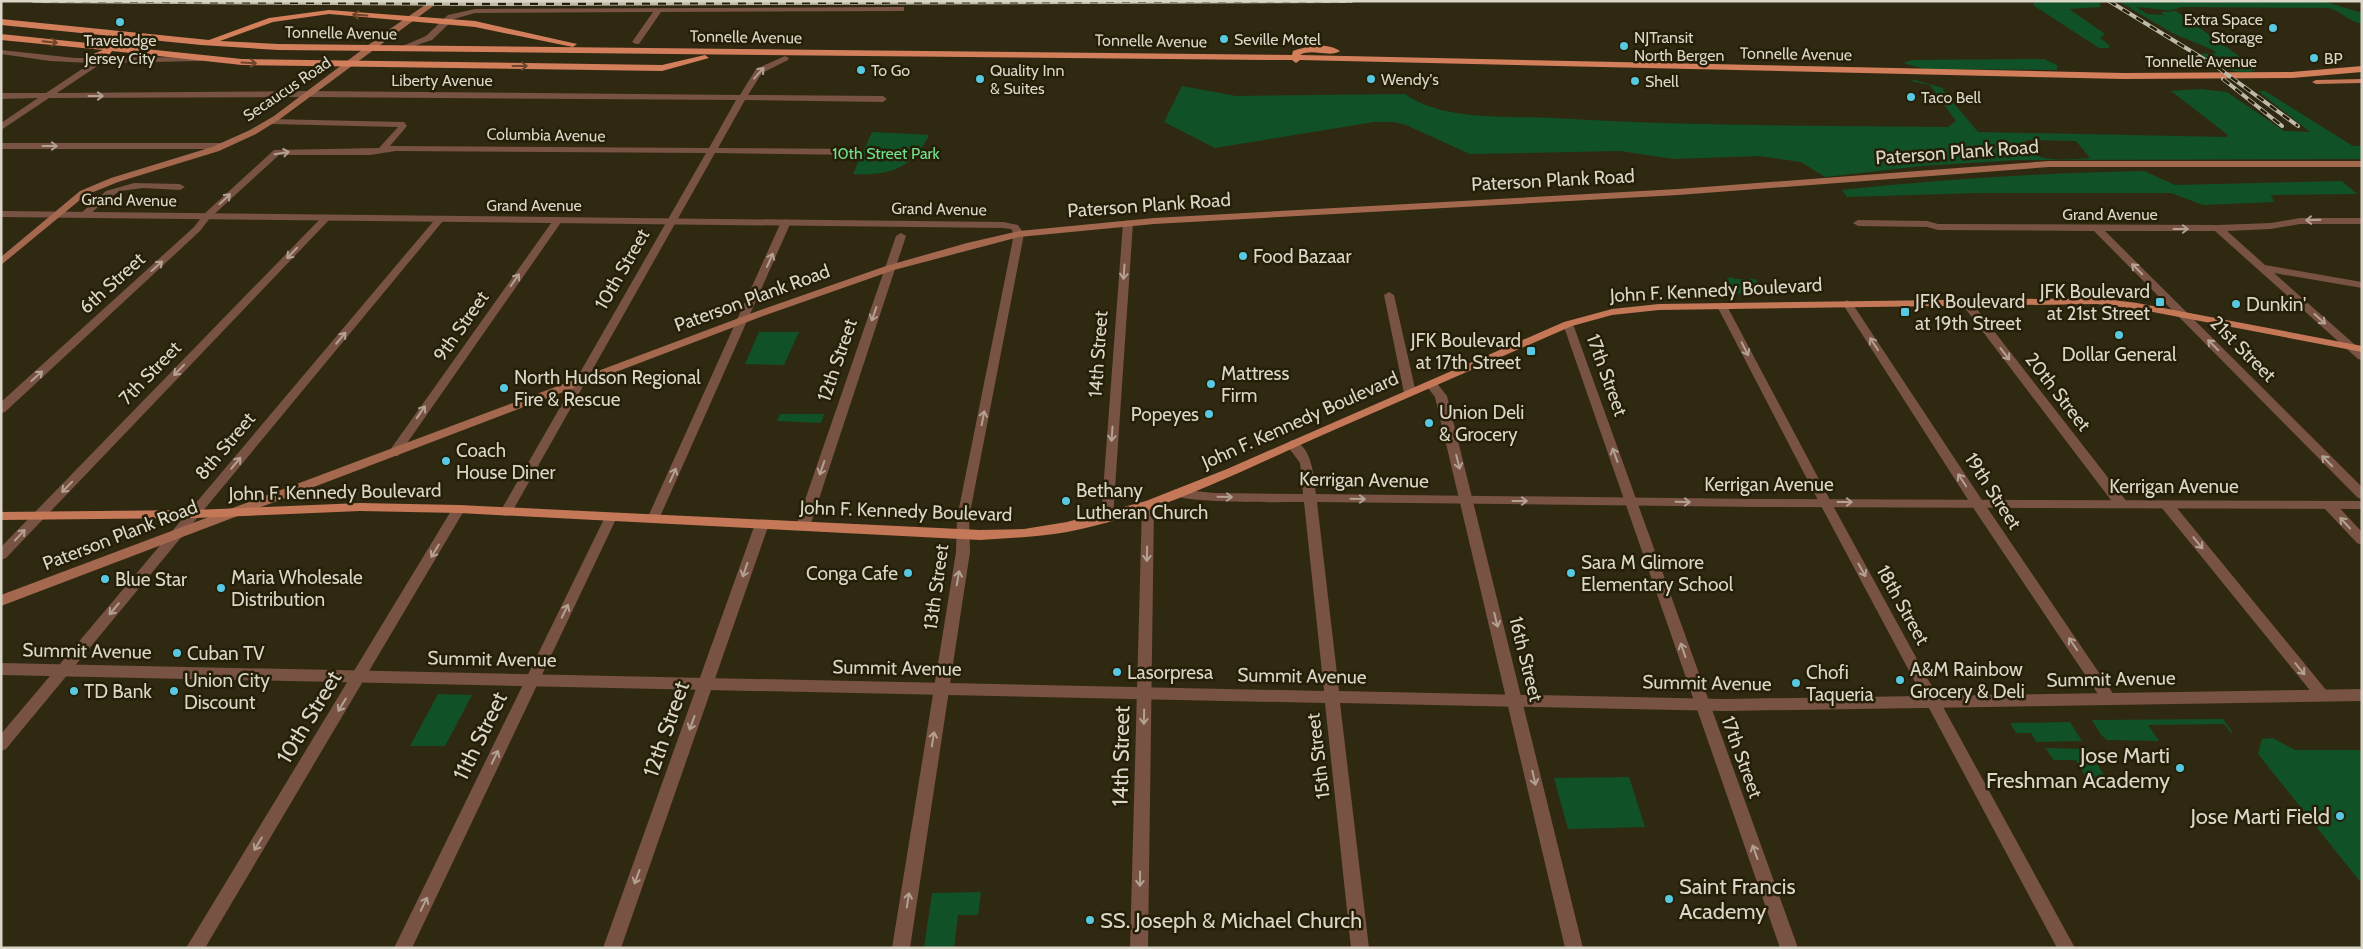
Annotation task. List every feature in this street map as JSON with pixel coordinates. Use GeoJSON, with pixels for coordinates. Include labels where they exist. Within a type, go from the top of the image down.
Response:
{"type":"FeatureCollection","features":[{"type":"Feature","properties":{"kind":"highway"},"geometry":{"type":"LineString","coordinates":[[201,42],[272,20],[329,12],[462,23],[578,45],[641,51]]}},
{"type":"Feature","properties":{"kind":"highway","name":"Tonnelle Avenue"},"geometry":{"type":"LineString","coordinates":[[1,22],[201,42],[278,47],[1296,60],[2206,82],[2362,80]]}},
{"type":"Feature","properties":{"kind":"highway","name":"Tonnelle Avenue"},"geometry":{"type":"LineString","coordinates":[[1,28],[267,52],[708,58],[1389,60],[2070,78]]}},
{"type":"Feature","properties":{"kind":"highway"},"geometry":{"type":"LineString","coordinates":[[1,37],[201,59],[266,63],[352,62],[662,68],[708,58]]}},
{"type":"Feature","properties":{"kind":"highway"},"geometry":{"type":"LineString","coordinates":[[89,59],[106,53],[109,48]]}},
{"type":"Feature","properties":{"kind":"highway","name":"Tonnelle Avenue"},"geometry":{"type":"LineString","coordinates":[[2128,79],[2319,74],[2362,68]]}},
{"type":"Feature","properties":{"kind":"main road","name":"Secaucus Road"},"geometry":{"type":"LineString","coordinates":[[1,262],[83,193],[118,178],[221,146],[271,121],[352,62],[408,18],[436,1]]}},
{"type":"Feature","properties":{"kind":"main road","name":"Paterson Plank Road"},"geometry":{"type":"LineString","coordinates":[[1,600],[743,320],[890,268],[971,245],[1019,234],[1128,223],[1678,192],[2049,164],[2362,164]]}},
{"type":"Feature","properties":{"kind":"main road","name":"John F. Kennedy Boulevard"},"geometry":{"type":"LineString","coordinates":[[1,516],[194,514],[360,507],[460,509],[962,534],[1036,532],[1074,527],[1148,506],[1568,324],[1614,312],[1722,306],[1847,303],[2097,301],[2137,306],[2357,349]]}},
{"type":"Feature","properties":{"kind":"street"},"geometry":{"type":"LineString","coordinates":[[402,48],[429,38],[451,17],[475,11],[901,10]]}},
{"type":"Feature","properties":{"kind":"street"},"geometry":{"type":"LineString","coordinates":[[636,42],[657,12]]}},
{"type":"Feature","properties":{"kind":"street"},"geometry":{"type":"LineString","coordinates":[[429,38],[428,44],[446,49]]}},
{"type":"Feature","properties":{"kind":"street"},"geometry":{"type":"LineString","coordinates":[[1,52],[22,57],[201,59]]}},
{"type":"Feature","properties":{"kind":"street","name":"10th Street"},"geometry":{"type":"LineString","coordinates":[[506,512],[673,221],[710,151],[742,98],[759,71],[785,58]]}},
{"type":"Feature","properties":{"kind":"street"},"geometry":{"type":"LineString","coordinates":[[1,126],[102,59]]}},
{"type":"Feature","properties":{"kind":"street","name":"Liberty Avenue"},"geometry":{"type":"LineString","coordinates":[[1,96],[308,94],[883,99]]}},
{"type":"Feature","properties":{"kind":"street"},"geometry":{"type":"LineString","coordinates":[[271,121],[401,124],[403,126],[383,149]]}},
{"type":"Feature","properties":{"kind":"street"},"geometry":{"type":"LineString","coordinates":[[1,146],[221,146]]}},
{"type":"Feature","properties":{"kind":"street","name":"Columbia Avenue"},"geometry":{"type":"LineString","coordinates":[[244,181],[277,152],[370,152],[383,149],[859,152]]}},
{"type":"Feature","properties":{"kind":"street","name":"6th Street"},"geometry":{"type":"LineString","coordinates":[[1,409],[197,229],[207,216],[244,181]]}},
{"type":"Feature","properties":{"kind":"street"},"geometry":{"type":"LineString","coordinates":[[85,214],[108,193],[115,190],[137,186],[180,187]]}},
{"type":"Feature","properties":{"kind":"street","name":"Grand Avenue"},"geometry":{"type":"LineString","coordinates":[[1,214],[1003,225],[1015,227],[1019,234]]}},
{"type":"Feature","properties":{"kind":"street","name":"7th Street"},"geometry":{"type":"LineString","coordinates":[[1,555],[326,218]]}},
{"type":"Feature","properties":{"kind":"street","name":"8th Street"},"geometry":{"type":"LineString","coordinates":[[1,745],[440,219]]}},
{"type":"Feature","properties":{"kind":"street","name":"9th Street"},"geometry":{"type":"LineString","coordinates":[[394,453],[557,220]]}},
{"type":"Feature","properties":{"kind":"street","name":"Grand Avenue"},"geometry":{"type":"LineString","coordinates":[[1858,224],[2098,229],[2218,228],[2271,226],[2300,221],[2362,221]]}},
{"type":"Feature","properties":{"kind":"street"},"geometry":{"type":"LineString","coordinates":[[653,519],[786,222]]}},
{"type":"Feature","properties":{"kind":"street","name":"14th Street"},"geometry":{"type":"LineString","coordinates":[[1108,518],[1128,223]]}},
{"type":"Feature","properties":{"kind":"street"},"geometry":{"type":"LineString","coordinates":[[2218,228],[2357,349],[2362,357]]}},
{"type":"Feature","properties":{"kind":"street","name":"21st Street"},"geometry":{"type":"LineString","coordinates":[[2098,229],[2362,495]]}},
{"type":"Feature","properties":{"kind":"street","name":"13th Street"},"geometry":{"type":"LineString","coordinates":[[901,948],[963,552],[963,518],[1019,234]]}},
{"type":"Feature","properties":{"kind":"street","name":"12th Street"},"geometry":{"type":"LineString","coordinates":[[803,526],[901,236]]}},
{"type":"Feature","properties":{"kind":"street"},"geometry":{"type":"LineString","coordinates":[[2264,268],[2362,285]]}},
{"type":"Feature","properties":{"kind":"street"},"geometry":{"type":"LineString","coordinates":[[1389,295],[1410,393]]}},
{"type":"Feature","properties":{"kind":"street","name":"20th Street"},"geometry":{"type":"LineString","coordinates":[[1965,301],[2122,505]]}},
{"type":"Feature","properties":{"kind":"street","name":"19th Street"},"geometry":{"type":"LineString","coordinates":[[1847,303],[2109,699]]}},
{"type":"Feature","properties":{"kind":"street","name":"18th Street"},"geometry":{"type":"LineString","coordinates":[[1722,306],[1825,502],[2066,948]]}},
{"type":"Feature","properties":{"kind":"street","name":"17th Street"},"geometry":{"type":"LineString","coordinates":[[1568,324],[1789,948]]}},
{"type":"Feature","properties":{"kind":"street","name":"16th Street"},"geometry":{"type":"LineString","coordinates":[[1431,384],[1441,396],[1574,948]]}},
{"type":"Feature","properties":{"kind":"street","name":"15th Street"},"geometry":{"type":"LineString","coordinates":[[1292,444],[1306,462],[1360,948]]}},
{"type":"Feature","properties":{"kind":"street","name":"Kerrigan Avenue"},"geometry":{"type":"LineString","coordinates":[[1176,493],[1214,497],[1467,501],[2362,505]]}},
{"type":"Feature","properties":{"kind":"street"},"geometry":{"type":"LineString","coordinates":[[2168,505],[2322,695]]}},
{"type":"Feature","properties":{"kind":"street"},"geometry":{"type":"LineString","coordinates":[[2329,505],[2362,540]]}},
{"type":"Feature","properties":{"kind":"street","name":"14th Street"},"geometry":{"type":"LineString","coordinates":[[1139,948],[1148,506]]}},
{"type":"Feature","properties":{"kind":"street","name":"10th Street"},"geometry":{"type":"LineString","coordinates":[[195,948],[460,509]]}},
{"type":"Feature","properties":{"kind":"street","name":"11th Street"},"geometry":{"type":"LineString","coordinates":[[403,948],[611,517]]}},
{"type":"Feature","properties":{"kind":"street","name":"12th Street"},"geometry":{"type":"LineString","coordinates":[[612,948],[762,524]]}},
{"type":"Feature","properties":{"kind":"street","name":"Summit Avenue"},"geometry":{"type":"LineString","coordinates":[[1,669],[1702,704],[2362,695]]}},
{"type":"Feature","properties":{"kind":"green space"},"geometry":{"type":"Polygon","coordinates":[[[2035,1],[2099,2],[2101,7],[2069,9],[2105,34],[2100,38],[2109,45],[2109,48],[2099,48],[2033,5],[2035,1]]]}},
{"type":"Feature","properties":{"kind":"green space"},"geometry":{"type":"Polygon","coordinates":[[[2323,1],[2362,13],[2362,24],[2329,8],[2181,7],[2165,10],[2136,7],[2147,14],[2164,15],[2161,12],[2176,11],[2257,69],[2250,72],[2235,71],[2214,62],[2201,54],[2217,53],[2213,50],[2172,33],[2120,2],[2323,1]]]}},
{"type":"Feature","properties":{"kind":"green space"},"geometry":{"type":"Polygon","coordinates":[[[2044,59],[2057,65],[2057,70],[1924,69],[1903,63],[1912,60],[2044,59]]]}},
{"type":"Feature","properties":{"kind":"green space"},"geometry":{"type":"Polygon","coordinates":[[[1915,80],[1946,89],[1942,89],[1978,132],[2226,137],[2228,135],[2171,91],[2199,89],[2227,92],[2284,131],[2310,132],[2258,91],[2265,91],[2353,146],[2362,146],[2362,159],[2065,160],[2090,158],[2076,141],[2026,140],[2025,144],[2030,151],[2037,155],[2062,160],[2016,160],[1922,166],[1825,177],[1801,162],[1759,156],[1674,159],[1620,151],[1470,154],[1406,125],[1393,122],[1374,122],[1215,148],[1164,122],[1182,86],[1236,96],[1405,94],[1420,103],[1437,109],[1496,117],[1701,124],[1948,127],[1956,121],[1930,85],[1910,81],[1915,80]]]}},
{"type":"Feature","properties":{"kind":"green space","name":"10th Street Park"},"geometry":{"type":"Polygon","coordinates":[[[872,132],[929,135],[923,147],[915,156],[898,168],[877,174],[853,174],[872,132]]]}},
{"type":"Feature","properties":{"kind":"green space"},"geometry":{"type":"Polygon","coordinates":[[[2144,171],[2175,185],[2342,181],[2357,194],[2271,195],[2274,202],[2203,205],[2171,193],[1978,193],[1847,197],[1842,190],[1993,177],[2144,171]]]}},
{"type":"Feature","properties":{"kind":"green space"},"geometry":{"type":"Polygon","coordinates":[[[1732,277],[1734,279],[1755,279],[1762,287],[1772,287],[1775,291],[1734,294],[1723,280],[1732,277]]]}},
{"type":"Feature","properties":{"kind":"green space"},"geometry":{"type":"Polygon","coordinates":[[[1807,281],[1812,288],[1781,289],[1776,282],[1807,281]]]}},
{"type":"Feature","properties":{"kind":"green space"},"geometry":{"type":"Polygon","coordinates":[[[759,332],[799,332],[784,365],[745,364],[759,332]]]}},
{"type":"Feature","properties":{"kind":"green space"},"geometry":{"type":"Polygon","coordinates":[[[780,414],[824,414],[821,423],[777,421],[780,414]]]}},
{"type":"Feature","properties":{"kind":"green space"},"geometry":{"type":"Polygon","coordinates":[[[438,694],[472,695],[445,746],[410,746],[438,694]]]}},
{"type":"Feature","properties":{"kind":"green space"},"geometry":{"type":"Polygon","coordinates":[[[2223,719],[2233,733],[2224,724],[2148,725],[2159,741],[2107,740],[2101,735],[2092,720],[2223,719]]]}},
{"type":"Feature","properties":{"kind":"green space"},"geometry":{"type":"Polygon","coordinates":[[[2070,722],[2082,741],[2036,742],[2031,733],[2016,733],[2010,723],[2070,722]]]}},
{"type":"Feature","properties":{"kind":"green space","name":"Jose Marti Field"},"geometry":{"type":"Polygon","coordinates":[[[2273,738],[2295,750],[2362,750],[2362,884],[2258,754],[2262,739],[2273,738]]]}},
{"type":"Feature","properties":{"kind":"green space"},"geometry":{"type":"Polygon","coordinates":[[[2045,748],[2088,749],[2097,760],[2095,761],[2107,779],[2087,779],[2076,760],[2054,760],[2045,748]]]}},
{"type":"Feature","properties":{"kind":"green space"},"geometry":{"type":"Polygon","coordinates":[[[1629,777],[1645,827],[1568,829],[1554,778],[1629,777]]]}},
{"type":"Feature","properties":{"kind":"green space"},"geometry":{"type":"Polygon","coordinates":[[[981,892],[978,915],[958,915],[954,948],[924,948],[932,893],[981,892]]]}},
{"type":"Feature","properties":{"kind":"railway"},"geometry":{"type":"LineString","coordinates":[[34,1],[490,4],[1351,1]]}},
{"type":"Feature","properties":{"kind":"railway"},"geometry":{"type":"LineString","coordinates":[[2109,1],[2217,67],[2298,126]]}},
{"type":"Feature","properties":{"kind":"railway"},"geometry":{"type":"LineString","coordinates":[[2223,79],[2282,126]]}},
{"type":"Feature","properties":{"kind":"place","name":"Travelodge Jersey City"},"geometry":{"type":"Point","coordinates":[120,22]}},
{"type":"Feature","properties":{"kind":"place","name":"Extra Space Storage"},"geometry":{"type":"Point","coordinates":[2273,28]}},
{"type":"Feature","properties":{"kind":"place","name":"Seville Motel"},"geometry":{"type":"Point","coordinates":[1224,39]}},
{"type":"Feature","properties":{"kind":"place","name":"NJTransit North Bergen"},"geometry":{"type":"Point","coordinates":[1624,46]}},
{"type":"Feature","properties":{"kind":"place","name":"BP"},"geometry":{"type":"Point","coordinates":[2314,58]}},
{"type":"Feature","properties":{"kind":"place","name":"To Go"},"geometry":{"type":"Point","coordinates":[861,70]}},
{"type":"Feature","properties":{"kind":"place","name":"Quality Inn & Suites"},"geometry":{"type":"Point","coordinates":[980,79]}},
{"type":"Feature","properties":{"kind":"place","name":"Wendy's"},"geometry":{"type":"Point","coordinates":[1371,79]}},
{"type":"Feature","properties":{"kind":"place","name":"Shell"},"geometry":{"type":"Point","coordinates":[1635,81]}},
{"type":"Feature","properties":{"kind":"place","name":"Taco Bell"},"geometry":{"type":"Point","coordinates":[1911,97]}},
{"type":"Feature","properties":{"kind":"place","name":"Food Bazaar"},"geometry":{"type":"Point","coordinates":[1243,256]}},
{"type":"Feature","properties":{"kind":"place","name":"JFK Boulevard at 21st Street"},"geometry":{"type":"Point","coordinates":[2160,302]}},
{"type":"Feature","properties":{"kind":"place","name":"Dunkin'"},"geometry":{"type":"Point","coordinates":[2236,304]}},
{"type":"Feature","properties":{"kind":"place","name":"JFK Boulevard at 19th Street"},"geometry":{"type":"Point","coordinates":[1905,312]}},
{"type":"Feature","properties":{"kind":"place","name":"Dollar General"},"geometry":{"type":"Point","coordinates":[2119,335]}},
{"type":"Feature","properties":{"kind":"place","name":"JFK Boulevard at 17th Street"},"geometry":{"type":"Point","coordinates":[1531,351]}},
{"type":"Feature","properties":{"kind":"place","name":"Mattress Firm"},"geometry":{"type":"Point","coordinates":[1211,384]}},
{"type":"Feature","properties":{"kind":"place","name":"North Hudson Regional Fire & Rescue"},"geometry":{"type":"Point","coordinates":[504,388]}},
{"type":"Feature","properties":{"kind":"place","name":"Popeyes"},"geometry":{"type":"Point","coordinates":[1209,414]}},
{"type":"Feature","properties":{"kind":"place","name":"Union Deli & Grocery"},"geometry":{"type":"Point","coordinates":[1429,423]}},
{"type":"Feature","properties":{"kind":"place","name":"Coach House Diner"},"geometry":{"type":"Point","coordinates":[446,461]}},
{"type":"Feature","properties":{"kind":"place","name":"Bethany Lutheran Church"},"geometry":{"type":"Point","coordinates":[1066,501]}},
{"type":"Feature","properties":{"kind":"place","name":"Conga Cafe"},"geometry":{"type":"Point","coordinates":[908,573]}},
{"type":"Feature","properties":{"kind":"place","name":"Sara M Glimore Elementary School"},"geometry":{"type":"Point","coordinates":[1571,573]}},
{"type":"Feature","properties":{"kind":"place","name":"Blue Star"},"geometry":{"type":"Point","coordinates":[105,579]}},
{"type":"Feature","properties":{"kind":"place","name":"Maria Wholesale Distribution"},"geometry":{"type":"Point","coordinates":[221,588]}},
{"type":"Feature","properties":{"kind":"place","name":"Cuban TV"},"geometry":{"type":"Point","coordinates":[177,653]}},
{"type":"Feature","properties":{"kind":"place","name":"Lasorpresa"},"geometry":{"type":"Point","coordinates":[1117,672]}},
{"type":"Feature","properties":{"kind":"place","name":"A&M Rainbow Grocery & Deli"},"geometry":{"type":"Point","coordinates":[1900,680]}},
{"type":"Feature","properties":{"kind":"place","name":"Chofi Taqueria"},"geometry":{"type":"Point","coordinates":[1796,683]}},
{"type":"Feature","properties":{"kind":"place","name":"TD Bank"},"geometry":{"type":"Point","coordinates":[74,691]}},
{"type":"Feature","properties":{"kind":"place","name":"Union City Discount"},"geometry":{"type":"Point","coordinates":[174,691]}},
{"type":"Feature","properties":{"kind":"place","name":"Jose Marti Freshman Academy"},"geometry":{"type":"Point","coordinates":[2180,768]}},
{"type":"Feature","properties":{"kind":"place","name":"Jose Marti Field"},"geometry":{"type":"Point","coordinates":[2340,816]}},
{"type":"Feature","properties":{"kind":"place","name":"Saint Francis Academy"},"geometry":{"type":"Point","coordinates":[1669,899]}},
{"type":"Feature","properties":{"kind":"place","name":"SS. Joseph & Michael Church"},"geometry":{"type":"Point","coordinates":[1090,920]}}]}
